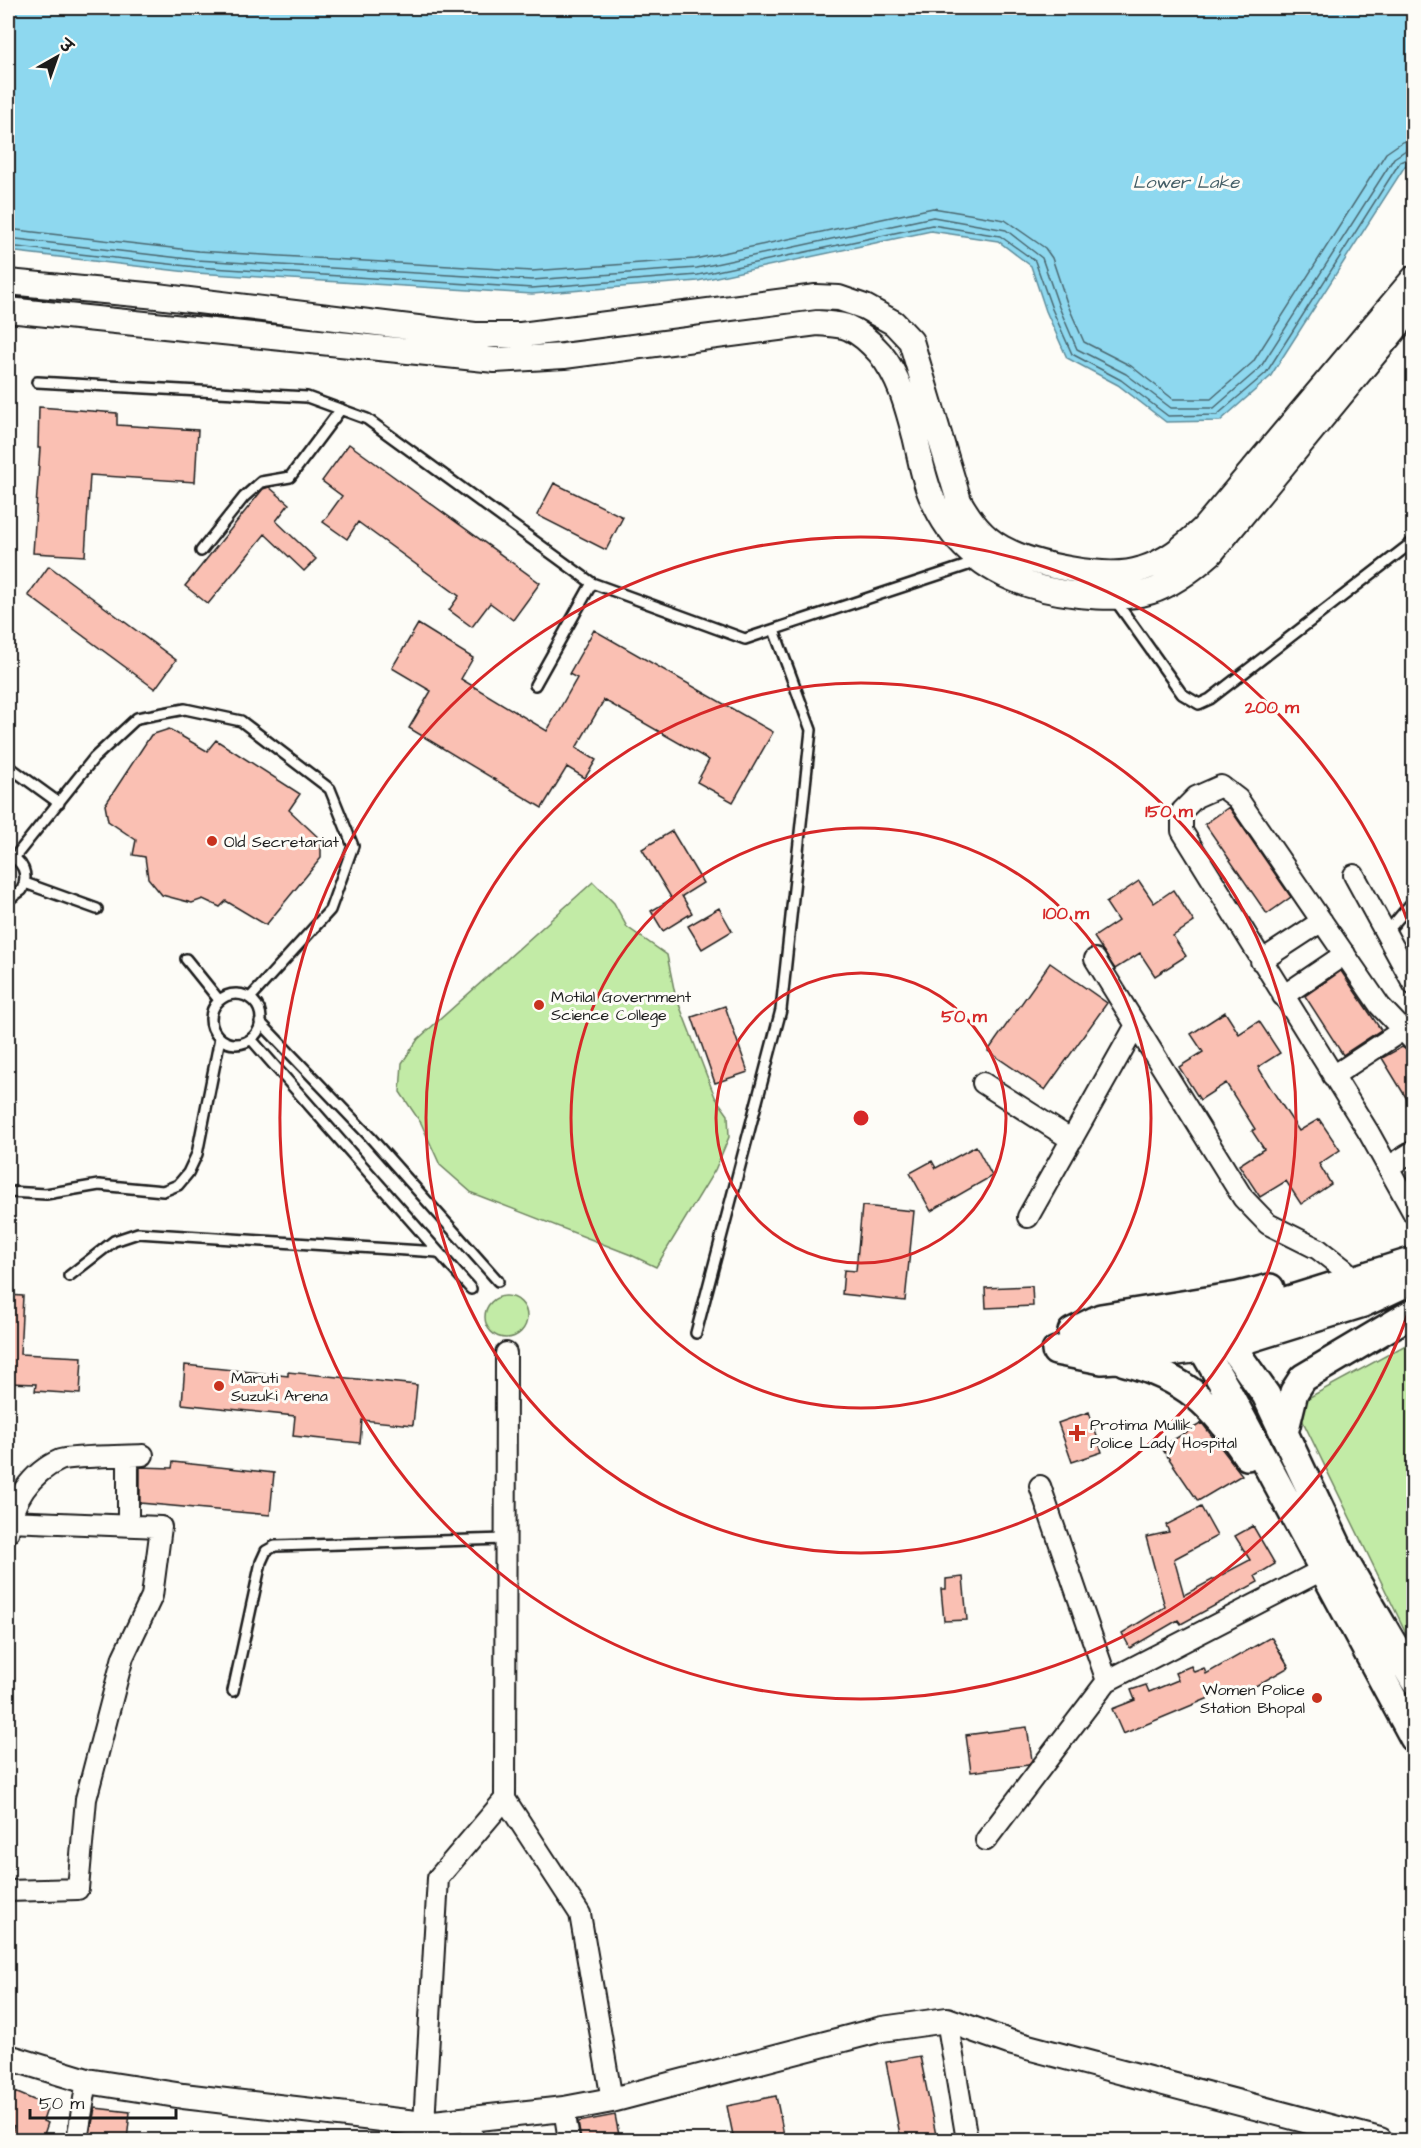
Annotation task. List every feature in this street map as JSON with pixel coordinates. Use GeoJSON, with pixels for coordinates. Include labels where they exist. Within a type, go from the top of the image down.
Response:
{"type":"FeatureCollection","features":[{"type":"Feature","properties":{"kind":"main road"},"geometry":{"type":"LineString","coordinates":[[1056,1351],[1072,1332],[1101,1318],[1238,1296],[1326,1272],[1407,1269]]}},
{"type":"Feature","properties":{"kind":"main road"},"geometry":{"type":"LineString","coordinates":[[1056,1351],[1102,1360],[1116,1359],[1195,1337],[1215,1323],[1407,1269]]}},
{"type":"Feature","properties":{"kind":"main road"},"geometry":{"type":"LineString","coordinates":[[1056,1351],[1100,1337],[1195,1337],[1232,1344],[1363,1303],[1407,1269]]}},
{"type":"Feature","properties":{"kind":"main road"},"geometry":{"type":"LineString","coordinates":[[1284,1433],[1294,1392],[1303,1378],[1413,1312]]}},
{"type":"Feature","properties":{"kind":"main road"},"geometry":{"type":"LineString","coordinates":[[1215,1323],[1266,1395],[1345,1562],[1413,1680]]}},
{"type":"Feature","properties":{"kind":"main road"},"geometry":{"type":"LineString","coordinates":[[1195,1337],[1413,1738]]}},
{"type":"Feature","properties":{"kind":"main road"},"geometry":{"type":"LineString","coordinates":[[1116,1359],[1152,1369],[1182,1383],[1207,1405],[1239,1444],[1273,1497],[1293,1516]]}},
{"type":"Feature","properties":{"kind":"street"},"geometry":{"type":"LineString","coordinates":[[8,310],[495,360],[564,356],[817,323],[848,328],[872,343],[888,363],[902,390],[930,496],[952,533],[979,561],[1008,579],[1051,592],[1104,585],[1117,573],[1140,570],[1174,556],[1203,529],[1413,278]]}},
{"type":"Feature","properties":{"kind":"street"},"geometry":{"type":"LineString","coordinates":[[8,282],[157,296],[475,335],[521,335],[816,297],[839,298],[881,315],[911,341],[959,501],[969,519],[1002,548],[1057,566],[1104,585],[1148,595],[1195,568],[1211,553],[1413,306]]}},
{"type":"Feature","properties":{"kind":"street"},"geometry":{"type":"LineString","coordinates":[[1333,1076],[1408,1036],[1380,1006],[1238,799],[1221,786],[1196,797],[1182,811],[1182,831],[1388,1167],[1413,1214]]}},
{"type":"Feature","properties":{"kind":"street"},"geometry":{"type":"LineString","coordinates":[[1354,875],[1413,985]]}},
{"type":"Feature","properties":{"kind":"street"},"geometry":{"type":"LineString","coordinates":[[1261,960],[1322,921]]}},
{"type":"Feature","properties":{"kind":"street"},"geometry":{"type":"LineString","coordinates":[[1283,996],[1345,954]]}},
{"type":"Feature","properties":{"kind":"street"},"geometry":{"type":"LineString","coordinates":[[1095,959],[1243,1198],[1268,1224],[1318,1249],[1346,1270]]}},
{"type":"Feature","properties":{"kind":"street"},"geometry":{"type":"LineString","coordinates":[[1028,1217],[1136,1027]]}},
{"type":"Feature","properties":{"kind":"street"},"geometry":{"type":"LineString","coordinates":[[983,1083],[1072,1140]]}},
{"type":"Feature","properties":{"kind":"street"},"geometry":{"type":"LineString","coordinates":[[1388,1167],[1413,1151]]}},
{"type":"Feature","properties":{"kind":"street"},"geometry":{"type":"LineString","coordinates":[[506,1353],[505,1799],[579,1914],[612,2100]]}},
{"type":"Feature","properties":{"kind":"street"},"geometry":{"type":"LineString","coordinates":[[8,1891],[78,1889],[86,1799],[123,1657],[153,1596],[160,1527],[8,1525],[27,1484],[61,1460],[136,1456],[128,1526]]}},
{"type":"Feature","properties":{"kind":"street"},"geometry":{"type":"LineString","coordinates":[[1040,1486],[1107,1681]]}},
{"type":"Feature","properties":{"kind":"street"},"geometry":{"type":"LineString","coordinates":[[987,1840],[1107,1681],[1322,1570]]}},
{"type":"Feature","properties":{"kind":"street"},"geometry":{"type":"LineString","coordinates":[[424,2124],[438,1878],[505,1799]]}},
{"type":"Feature","properties":{"kind":"street"},"geometry":{"type":"LineString","coordinates":[[948,2020],[970,2140]]}},
{"type":"Feature","properties":{"kind":"street"},"geometry":{"type":"LineString","coordinates":[[8,2057],[87,2081],[183,2096],[472,2130],[612,2100],[882,2029],[948,2020],[1009,2042],[1380,2140]]}},
{"type":"Feature","properties":{"kind":"street"},"geometry":{"type":"LineString","coordinates":[[77,2140],[87,2081]]}},
{"type":"Feature","properties":{"kind":"street"},"geometry":{"type":"LineString","coordinates":[[564,2109],[569,2140]]}},
{"type":"Feature","properties":{"kind":"lane"},"geometry":{"type":"LineString","coordinates":[[37,382],[307,397],[341,409],[367,419],[592,583],[745,639],[979,561]]}},
{"type":"Feature","properties":{"kind":"lane"},"geometry":{"type":"LineString","coordinates":[[201,551],[244,497],[261,482],[290,477],[341,409]]}},
{"type":"Feature","properties":{"kind":"lane"},"geometry":{"type":"LineString","coordinates":[[1104,585],[1182,694],[1199,704],[1210,699],[1413,541]]}},
{"type":"Feature","properties":{"kind":"lane"},"geometry":{"type":"LineString","coordinates":[[535,685],[592,583]]}},
{"type":"Feature","properties":{"kind":"lane"},"geometry":{"type":"LineString","coordinates":[[696,1333],[781,1010],[811,730],[774,630]]}},
{"type":"Feature","properties":{"kind":"lane"},"geometry":{"type":"LineString","coordinates":[[8,900],[17,896],[25,883],[24,869],[11,856],[59,803],[94,758],[137,718],[185,709],[241,721],[330,789],[353,846],[330,910],[250,998]]}},
{"type":"Feature","properties":{"kind":"lane"},"geometry":{"type":"LineString","coordinates":[[8,766],[59,803]]}},
{"type":"Feature","properties":{"kind":"lane"},"geometry":{"type":"LineString","coordinates":[[25,883],[97,909]]}},
{"type":"Feature","properties":{"kind":"lane"},"geometry":{"type":"LineString","coordinates":[[1386,934],[1413,900]]}},
{"type":"Feature","properties":{"kind":"lane"},"geometry":{"type":"LineString","coordinates":[[186,959],[219,1000]]}},
{"type":"Feature","properties":{"kind":"lane"},"geometry":{"type":"LineString","coordinates":[[234,994],[250,998],[260,1011],[257,1033],[251,1039],[236,1044],[220,1038],[211,1024],[214,1007],[219,1000],[234,994]]}},
{"type":"Feature","properties":{"kind":"lane"},"geometry":{"type":"LineString","coordinates":[[260,1022],[370,1137],[498,1281]]}},
{"type":"Feature","properties":{"kind":"lane"},"geometry":{"type":"LineString","coordinates":[[8,1192],[46,1194],[99,1185],[164,1191],[178,1185],[197,1154],[220,1038]]}},
{"type":"Feature","properties":{"kind":"lane"},"geometry":{"type":"LineString","coordinates":[[251,1039],[471,1289]]}},
{"type":"Feature","properties":{"kind":"lane"},"geometry":{"type":"LineString","coordinates":[[69,1276],[114,1241],[138,1233],[438,1252]]}},
{"type":"Feature","properties":{"kind":"lane"},"geometry":{"type":"LineString","coordinates":[[233,1691],[261,1562],[266,1551],[275,1546],[506,1539]]}},
{"type":"Feature","properties":{"kind":"green space"},"geometry":{"type":"Polygon","coordinates":[[[593,882],[614,903],[627,927],[667,955],[675,994],[715,1097],[728,1115],[729,1137],[715,1170],[656,1267],[631,1255],[472,1193],[440,1165],[421,1123],[400,1092],[402,1063],[418,1039],[593,882]]]}},
{"type":"Feature","properties":{"kind":"green space"},"geometry":{"type":"Polygon","coordinates":[[[506,1296],[521,1302],[527,1317],[521,1332],[506,1338],[491,1332],[485,1317],[491,1302],[506,1296]]]}},
{"type":"Feature","properties":{"kind":"green space"},"geometry":{"type":"Polygon","coordinates":[[[1413,1341],[1413,1647],[1295,1405],[1413,1341]]]}},
{"type":"Feature","properties":{"kind":"water","name":"Lower Lake"},"geometry":{"type":"Polygon","coordinates":[[[8,8],[1413,8],[1413,161],[1405,166],[1270,377],[1220,421],[1166,422],[1118,385],[1067,358],[1046,311],[1031,266],[998,241],[931,231],[698,281],[532,294],[196,273],[8,251],[8,8]]]}},
{"type":"Feature","properties":{"kind":"building"},"geometry":{"type":"Polygon","coordinates":[[[39,407],[117,413],[117,425],[198,430],[195,482],[90,475],[85,556],[33,553],[40,448],[38,448],[39,407]]]}},
{"type":"Feature","properties":{"kind":"building"},"geometry":{"type":"Polygon","coordinates":[[[349,444],[540,583],[513,620],[490,603],[472,627],[449,610],[459,596],[358,522],[347,539],[323,522],[342,496],[322,481],[349,444]]]}},
{"type":"Feature","properties":{"kind":"building"},"geometry":{"type":"Polygon","coordinates":[[[554,483],[623,517],[606,550],[537,515],[554,483]]]}},
{"type":"Feature","properties":{"kind":"building"},"geometry":{"type":"Polygon","coordinates":[[[269,487],[289,504],[276,521],[316,559],[304,571],[265,534],[208,604],[185,586],[263,489],[269,487]]]}},
{"type":"Feature","properties":{"kind":"building"},"geometry":{"type":"Polygon","coordinates":[[[49,566],[176,660],[155,689],[28,595],[49,566]]]}},
{"type":"Feature","properties":{"kind":"building"},"geometry":{"type":"Polygon","coordinates":[[[418,624],[473,658],[461,679],[547,731],[577,678],[569,674],[594,630],[773,732],[733,802],[697,782],[709,760],[604,700],[576,748],[596,760],[585,778],[567,767],[542,808],[409,728],[431,691],[392,668],[418,624]]]}},
{"type":"Feature","properties":{"kind":"building"},"geometry":{"type":"Polygon","coordinates":[[[169,729],[207,751],[216,740],[300,794],[289,810],[321,840],[321,858],[266,925],[226,901],[220,907],[203,899],[192,903],[162,895],[148,878],[145,857],[133,855],[136,840],[108,821],[105,805],[151,735],[169,729]]]}},
{"type":"Feature","properties":{"kind":"building"},"geometry":{"type":"Polygon","coordinates":[[[1229,807],[1291,897],[1267,914],[1205,824],[1229,807]]]}},
{"type":"Feature","properties":{"kind":"building"},"geometry":{"type":"Polygon","coordinates":[[[672,831],[703,883],[682,896],[692,913],[663,931],[651,911],[672,899],[642,849],[672,831]]]}},
{"type":"Feature","properties":{"kind":"building"},"geometry":{"type":"Polygon","coordinates":[[[1139,881],[1154,903],[1173,890],[1194,922],[1173,936],[1186,956],[1155,976],[1140,953],[1115,969],[1094,937],[1118,921],[1106,903],[1139,881]]]}},
{"type":"Feature","properties":{"kind":"building"},"geometry":{"type":"Polygon","coordinates":[[[719,908],[732,931],[702,949],[688,926],[719,908]]]}},
{"type":"Feature","properties":{"kind":"building"},"geometry":{"type":"Polygon","coordinates":[[[1050,963],[1107,1003],[1045,1090],[988,1051],[1050,963]]]}},
{"type":"Feature","properties":{"kind":"building"},"geometry":{"type":"Polygon","coordinates":[[[1341,971],[1381,1030],[1343,1055],[1305,996],[1341,971]]]}},
{"type":"Feature","properties":{"kind":"building"},"geometry":{"type":"Polygon","coordinates":[[[725,1006],[748,1072],[715,1083],[692,1017],[725,1006]]]}},
{"type":"Feature","properties":{"kind":"building"},"geometry":{"type":"Polygon","coordinates":[[[1225,1012],[1239,1034],[1259,1021],[1280,1053],[1258,1067],[1270,1087],[1299,1131],[1319,1119],[1340,1150],[1319,1164],[1331,1184],[1301,1204],[1286,1181],[1260,1197],[1239,1165],[1264,1149],[1252,1131],[1255,1129],[1226,1083],[1200,1100],[1179,1067],[1203,1052],[1191,1034],[1225,1012]]]}},
{"type":"Feature","properties":{"kind":"building"},"geometry":{"type":"Polygon","coordinates":[[[1402,1047],[1413,1054],[1413,1109],[1382,1058],[1402,1047]]]}},
{"type":"Feature","properties":{"kind":"building"},"geometry":{"type":"Polygon","coordinates":[[[976,1146],[992,1176],[931,1211],[910,1173],[932,1161],[936,1168],[976,1146]]]}},
{"type":"Feature","properties":{"kind":"building"},"geometry":{"type":"Polygon","coordinates":[[[862,1206],[914,1211],[905,1301],[842,1294],[844,1270],[856,1271],[862,1206]]]}},
{"type":"Feature","properties":{"kind":"building"},"geometry":{"type":"Polygon","coordinates":[[[1032,1286],[1033,1306],[986,1308],[985,1288],[1032,1286]]]}},
{"type":"Feature","properties":{"kind":"building"},"geometry":{"type":"Polygon","coordinates":[[[8,1295],[23,1296],[20,1354],[82,1357],[80,1394],[35,1391],[36,1384],[8,1383],[8,1295]]]}},
{"type":"Feature","properties":{"kind":"building"},"geometry":{"type":"Polygon","coordinates":[[[185,1365],[288,1376],[288,1372],[417,1385],[413,1425],[362,1420],[360,1443],[293,1436],[295,1416],[182,1404],[185,1365]]]}},
{"type":"Feature","properties":{"kind":"building"},"geometry":{"type":"Polygon","coordinates":[[[1089,1412],[1102,1452],[1072,1462],[1058,1423],[1089,1412]]]}},
{"type":"Feature","properties":{"kind":"building"},"geometry":{"type":"Polygon","coordinates":[[[1202,1423],[1242,1475],[1198,1501],[1161,1447],[1202,1423]]]}},
{"type":"Feature","properties":{"kind":"building"},"geometry":{"type":"Polygon","coordinates":[[[173,1462],[274,1473],[270,1515],[140,1503],[140,1467],[172,1468],[173,1462]]]}},
{"type":"Feature","properties":{"kind":"building"},"geometry":{"type":"Polygon","coordinates":[[[1201,1507],[1217,1536],[1174,1559],[1184,1595],[1250,1560],[1235,1536],[1253,1526],[1275,1564],[1255,1576],[1258,1582],[1181,1624],[1178,1620],[1130,1648],[1122,1633],[1165,1607],[1146,1537],[1169,1532],[1166,1525],[1201,1507]]]}},
{"type":"Feature","properties":{"kind":"building"},"geometry":{"type":"Polygon","coordinates":[[[963,1577],[967,1620],[944,1621],[941,1589],[946,1589],[946,1579],[963,1577]]]}},
{"type":"Feature","properties":{"kind":"building"},"geometry":{"type":"Polygon","coordinates":[[[1271,1637],[1289,1667],[1238,1696],[1233,1688],[1123,1734],[1112,1709],[1135,1700],[1131,1690],[1146,1685],[1149,1692],[1178,1680],[1175,1673],[1191,1666],[1194,1672],[1204,1668],[1206,1674],[1271,1637]]]}},
{"type":"Feature","properties":{"kind":"building"},"geometry":{"type":"Polygon","coordinates":[[[1027,1727],[1032,1760],[1028,1765],[971,1772],[966,1735],[1027,1727]]]}},
{"type":"Feature","properties":{"kind":"building"},"geometry":{"type":"Polygon","coordinates":[[[920,2056],[937,2140],[901,2140],[886,2062],[920,2056]]]}},
{"type":"Feature","properties":{"kind":"building"},"geometry":{"type":"Polygon","coordinates":[[[15,2092],[48,2106],[43,2121],[48,2123],[42,2140],[9,2140],[14,2126],[8,2124],[8,2114],[15,2092]]]}},
{"type":"Feature","properties":{"kind":"building"},"geometry":{"type":"Polygon","coordinates":[[[776,2096],[785,2140],[734,2140],[727,2106],[776,2096]]]}},
{"type":"Feature","properties":{"kind":"building"},"geometry":{"type":"Polygon","coordinates":[[[95,2108],[130,2112],[127,2140],[89,2140],[95,2108]]]}},
{"type":"Feature","properties":{"kind":"building"},"geometry":{"type":"Polygon","coordinates":[[[615,2115],[620,2140],[581,2140],[578,2122],[615,2115]]]}},
{"type":"Feature","properties":{"kind":"place","name":"Old Secretariat"},"geometry":{"type":"Point","coordinates":[212,841]}},
{"type":"Feature","properties":{"kind":"place","name":"Motilal Government Science College"},"geometry":{"type":"Point","coordinates":[539,1005]}},
{"type":"Feature","properties":{"kind":"place","name":"Maruti Suzuki Arena"},"geometry":{"type":"Point","coordinates":[219,1386]}},
{"type":"Feature","properties":{"kind":"place","name":"Protima Mullik Police Lady Hospital"},"geometry":{"type":"Point","coordinates":[1077,1433]}},
{"type":"Feature","properties":{"kind":"place","name":"Women Police Station Bhopal"},"geometry":{"type":"Point","coordinates":[1317,1698]}}]}
